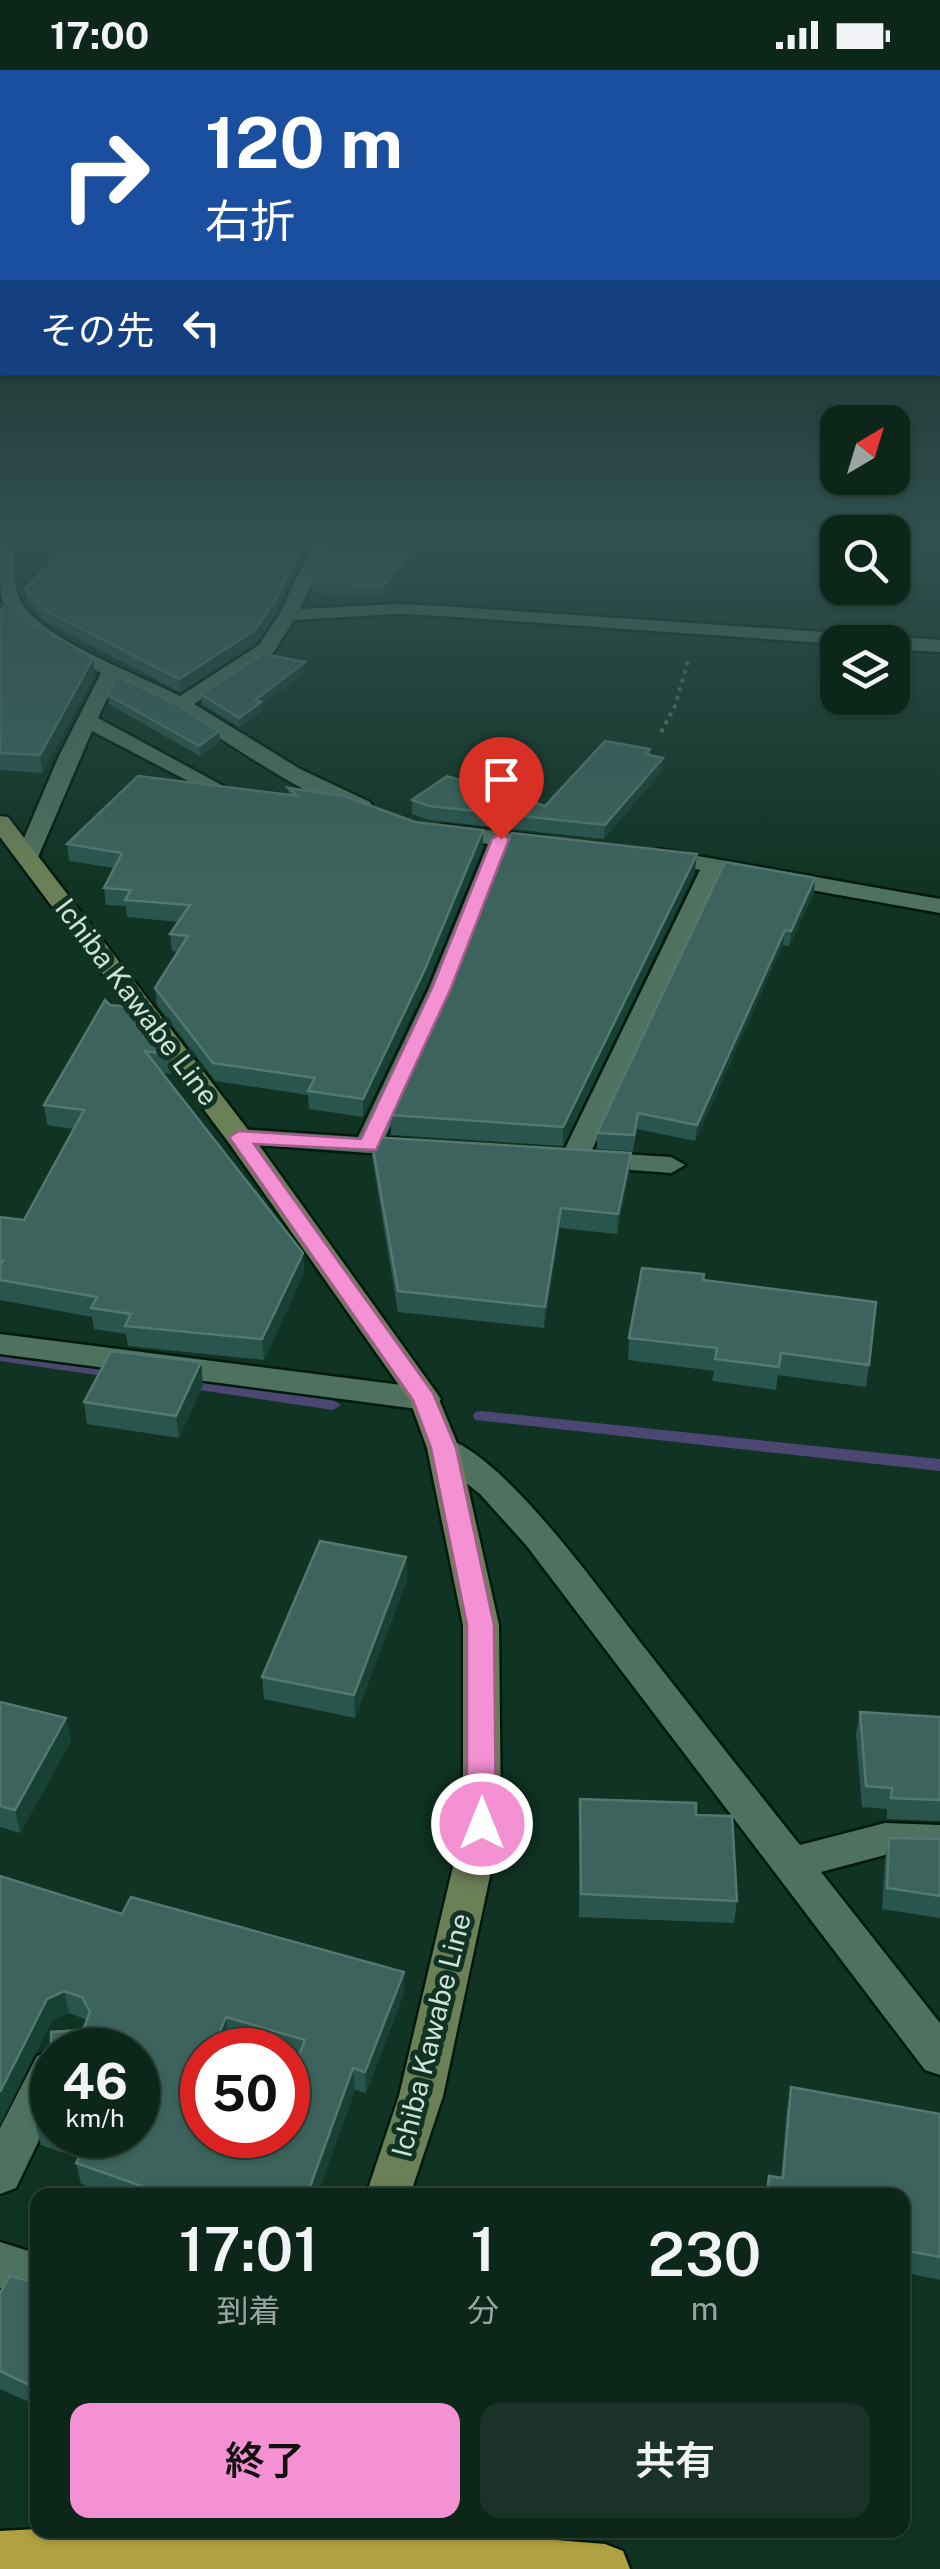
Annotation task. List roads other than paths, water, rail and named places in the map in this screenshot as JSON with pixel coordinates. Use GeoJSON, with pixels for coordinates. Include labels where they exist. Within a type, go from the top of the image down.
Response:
{"type":"FeatureCollection","features":[{"type":"Feature","properties":{"kind":"highway"},"geometry":{"type":"LineString","coordinates":[[0,2556],[272,2547],[604,2569]]}},
{"type":"Feature","properties":{"kind":"main road","name":"Ichiba Kawabe Line"},"geometry":{"type":"LineString","coordinates":[[0,822],[239,1137],[424,1399],[444,1448],[481,1625],[482,1824],[421,2096],[390,2188]]}},
{"type":"Feature","properties":{"kind":"street"},"geometry":{"type":"LineString","coordinates":[[80,654],[180,704],[325,794],[375,812]]}},
{"type":"Feature","properties":{"kind":"street"},"geometry":{"type":"LineString","coordinates":[[180,704],[259,654]]}},
{"type":"Feature","properties":{"kind":"street"},"geometry":{"type":"LineString","coordinates":[[28,857],[68,758],[111,671]]}},
{"type":"Feature","properties":{"kind":"street"},"geometry":{"type":"LineString","coordinates":[[88,721],[216,788]]}},
{"type":"Feature","properties":{"kind":"street"},"geometry":{"type":"LineString","coordinates":[[425,830],[576,847]]}},
{"type":"Feature","properties":{"kind":"street"},"geometry":{"type":"LineString","coordinates":[[368,1146],[442,988],[501,839]]}},
{"type":"Feature","properties":{"kind":"street"},"geometry":{"type":"LineString","coordinates":[[632,853],[714,864],[940,906]]}},
{"type":"Feature","properties":{"kind":"street"},"geometry":{"type":"LineString","coordinates":[[671,1165],[565,1158],[714,864]]}},
{"type":"Feature","properties":{"kind":"street"},"geometry":{"type":"LineString","coordinates":[[239,1137],[443,1150]]}},
{"type":"Feature","properties":{"kind":"street"},"geometry":{"type":"LineString","coordinates":[[0,1344],[424,1399]]}},
{"type":"Feature","properties":{"kind":"street"},"geometry":{"type":"LineString","coordinates":[[444,1448],[492,1486],[538,1536],[940,2056]]}},
{"type":"Feature","properties":{"kind":"street"},"geometry":{"type":"LineString","coordinates":[[791,1864],[886,1839],[940,1841]]}},
{"type":"Feature","properties":{"kind":"street"},"geometry":{"type":"LineString","coordinates":[[0,2174],[30,2114]]}},
{"type":"Feature","properties":{"kind":"street"},"geometry":{"type":"LineString","coordinates":[[0,2265],[30,2274]]}},
{"type":"Feature","properties":{"kind":"waterway"},"geometry":{"type":"LineString","coordinates":[[0,1356],[117,1373]]}},
{"type":"Feature","properties":{"kind":"waterway"},"geometry":{"type":"LineString","coordinates":[[184,1383],[333,1405]]}},
{"type":"Feature","properties":{"kind":"waterway"},"geometry":{"type":"LineString","coordinates":[[481,1416],[940,1465]]}}]}
